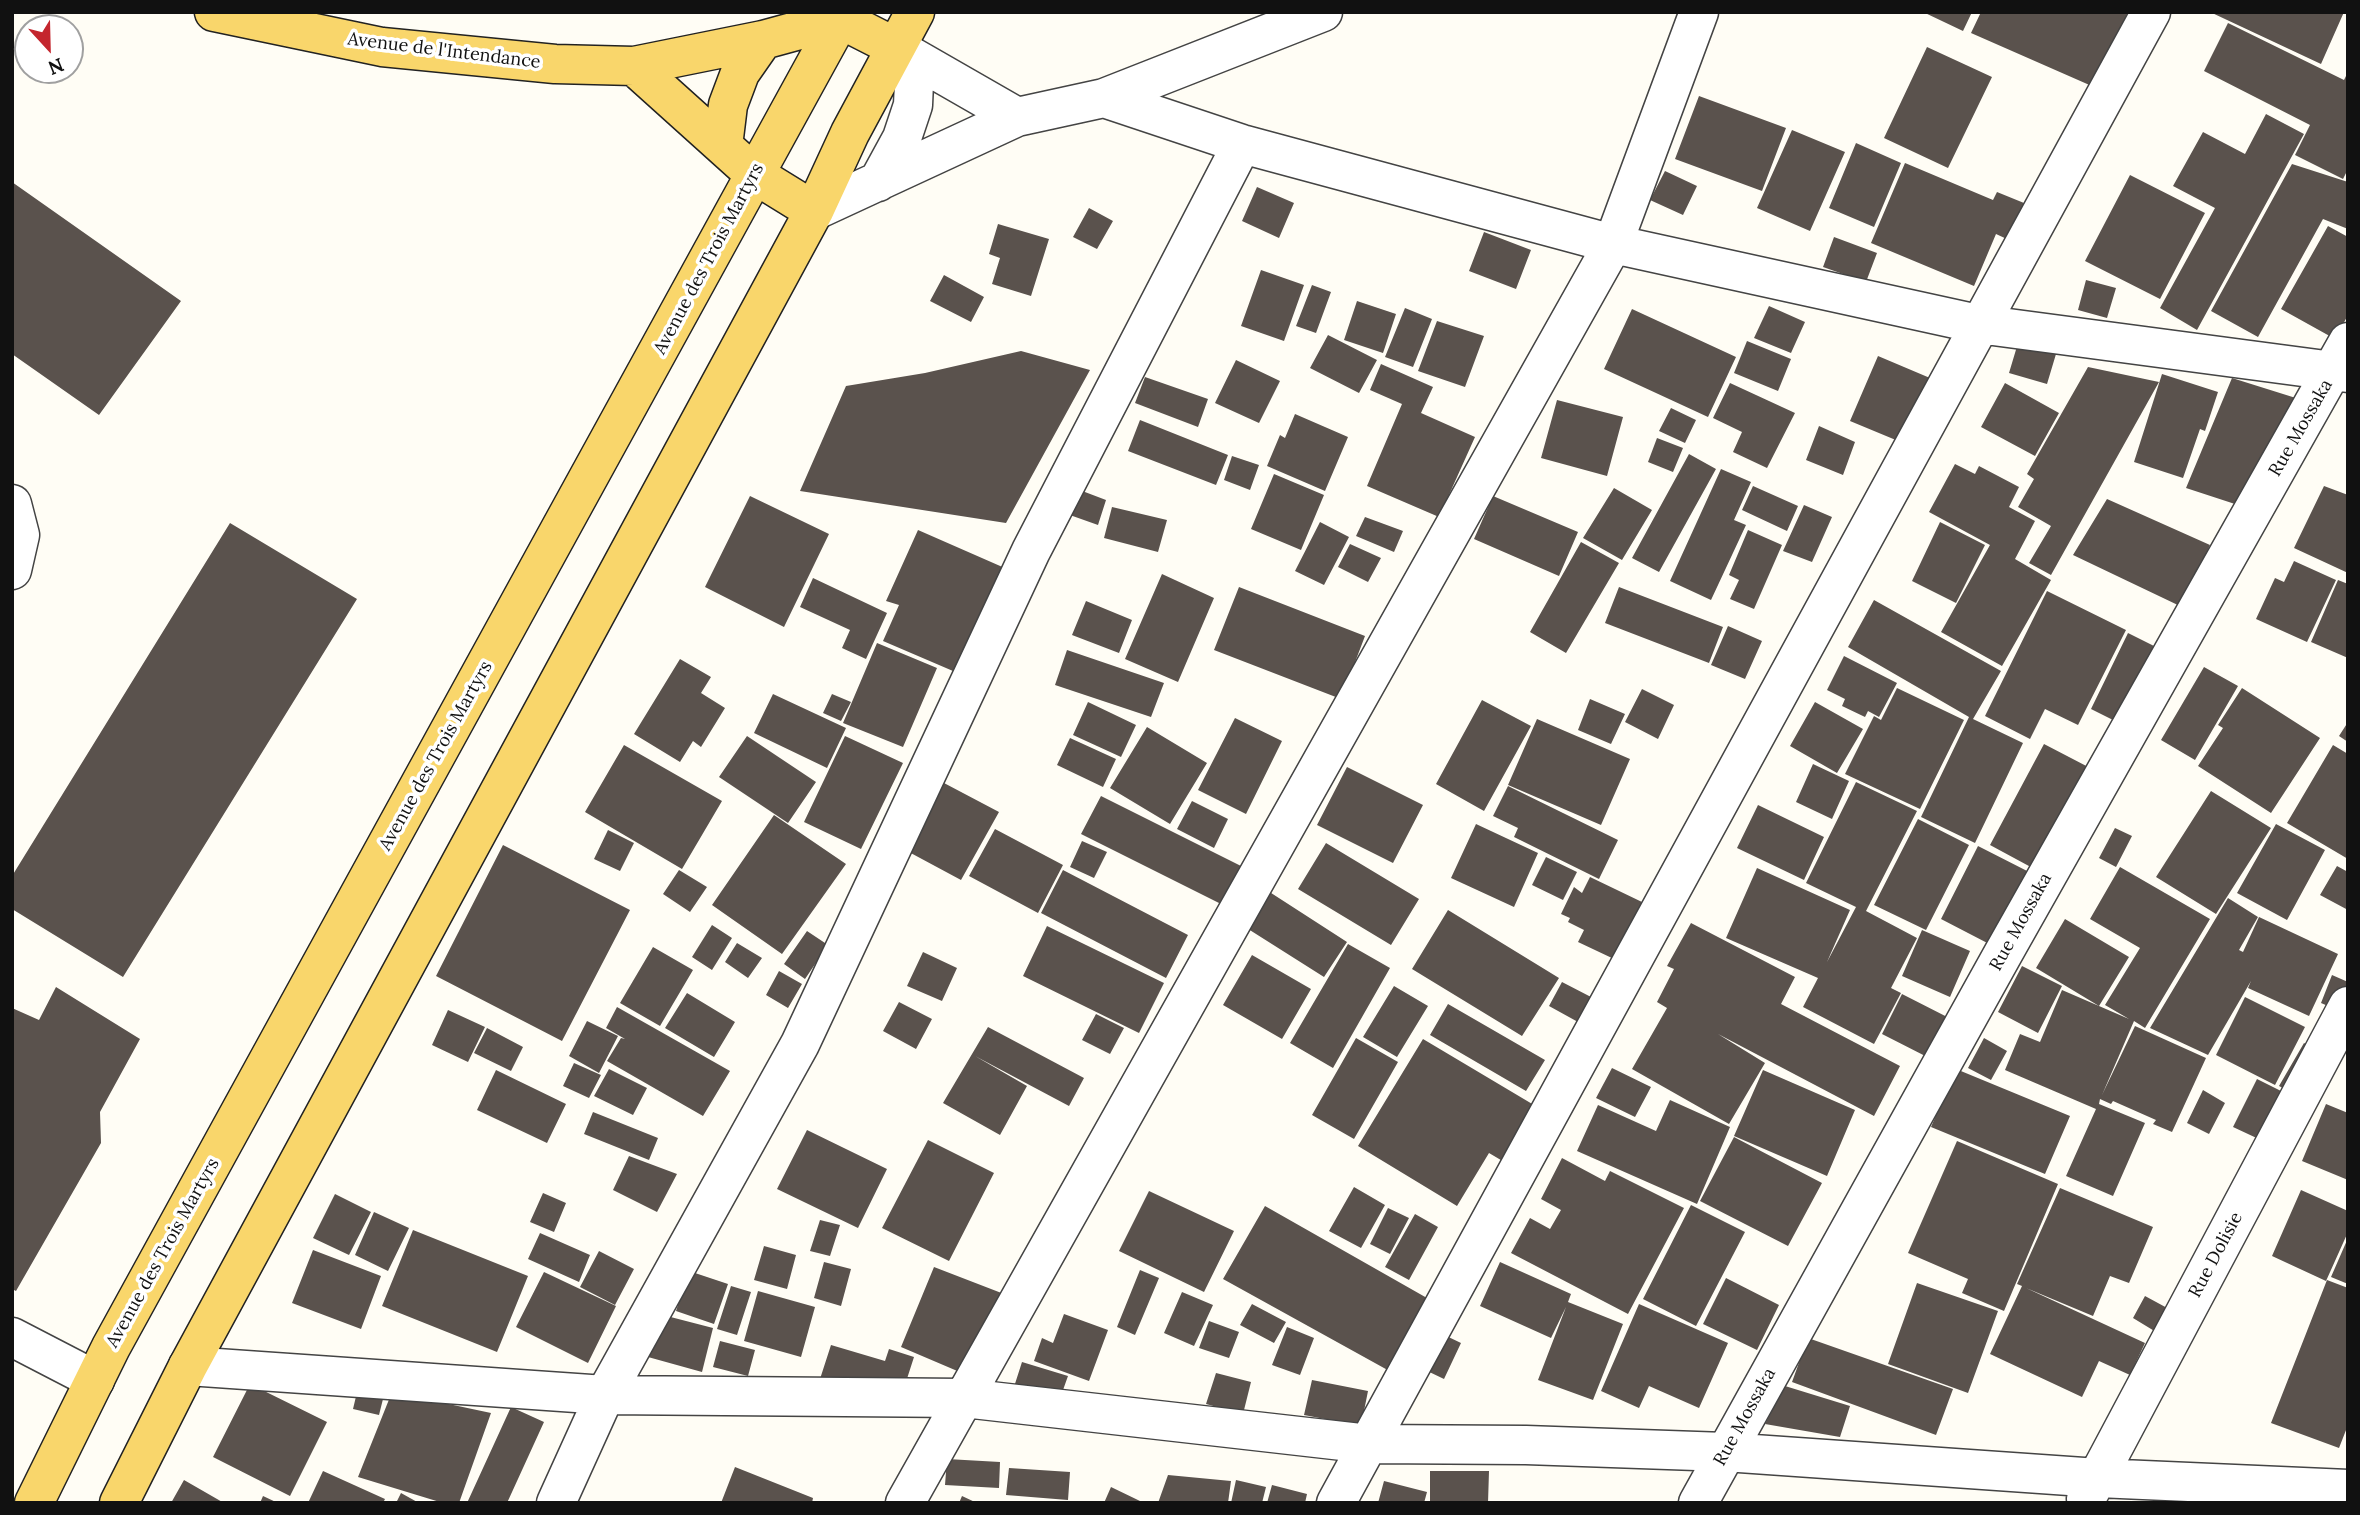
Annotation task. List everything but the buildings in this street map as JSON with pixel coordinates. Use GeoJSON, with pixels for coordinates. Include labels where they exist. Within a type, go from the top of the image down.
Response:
{"type":"FeatureCollection","features":[{"type":"Feature","properties":{"kind":"main road","name":"Avenue de l'Intendance"},"geometry":{"type":"LineString","coordinates":[[214,12],[382,47],[555,64],[635,66],[763,40],[842,16]]}},
{"type":"Feature","properties":{"kind":"main road"},"geometry":{"type":"LineString","coordinates":[[119,1503],[188,1366],[814,211],[850,133],[905,54],[915,12]]}},
{"type":"Feature","properties":{"kind":"main road"},"geometry":{"type":"LineString","coordinates":[[842,16],[905,54]]}},
{"type":"Feature","properties":{"kind":"main road","name":"Avenue des Trois Martyrs"},"geometry":{"type":"LineString","coordinates":[[34,1503],[95,1380],[842,16]]}},
{"type":"Feature","properties":{"kind":"main road"},"geometry":{"type":"LineString","coordinates":[[723,146],[728,105],[740,73],[763,40]]}},
{"type":"Feature","properties":{"kind":"main road"},"geometry":{"type":"LineString","coordinates":[[635,66],[754,174],[814,211]]}},
{"type":"Feature","properties":{"kind":"street"},"geometry":{"type":"LineString","coordinates":[[814,211],[1017,117],[1104,98],[1322,12]]}},
{"type":"Feature","properties":{"kind":"street"},"geometry":{"type":"LineString","coordinates":[[905,1503],[1613,244],[1699,12]]}},
{"type":"Feature","properties":{"kind":"street"},"geometry":{"type":"LineString","coordinates":[[1336,1503],[2151,12]]}},
{"type":"Feature","properties":{"kind":"street"},"geometry":{"type":"LineString","coordinates":[[905,54],[1017,117]]}},
{"type":"Feature","properties":{"kind":"street"},"geometry":{"type":"LineString","coordinates":[[878,182],[902,138],[913,105],[905,54]]}},
{"type":"Feature","properties":{"kind":"street"},"geometry":{"type":"LineString","coordinates":[[1104,98],[1242,144],[1613,244],[1979,324],[2343,362]]}},
{"type":"Feature","properties":{"kind":"street"},"geometry":{"type":"LineString","coordinates":[[556,1503],[605,1395],[800,1044],[1031,551],[1242,144]]}},
{"type":"Feature","properties":{"kind":"street","name":"Rue Mossaka"},"geometry":{"type":"LineString","coordinates":[[1698,1503],[2004,952],[2343,362]]}},
{"type":"Feature","properties":{"kind":"street"},"geometry":{"type":"LineString","coordinates":[[12,504],[20,535],[12,570]]}},
{"type":"Feature","properties":{"kind":"street","name":"Rue Dolisie"},"geometry":{"type":"LineString","coordinates":[[2091,1490],[2348,1006]]}},
{"type":"Feature","properties":{"kind":"street"},"geometry":{"type":"LineString","coordinates":[[12,1337],[95,1380]]}},
{"type":"Feature","properties":{"kind":"street"},"geometry":{"type":"LineString","coordinates":[[188,1366],[605,1395],[964,1398],[1369,1444],[1526,1445],[1725,1452],[2091,1490],[2348,1489]]}}]}
